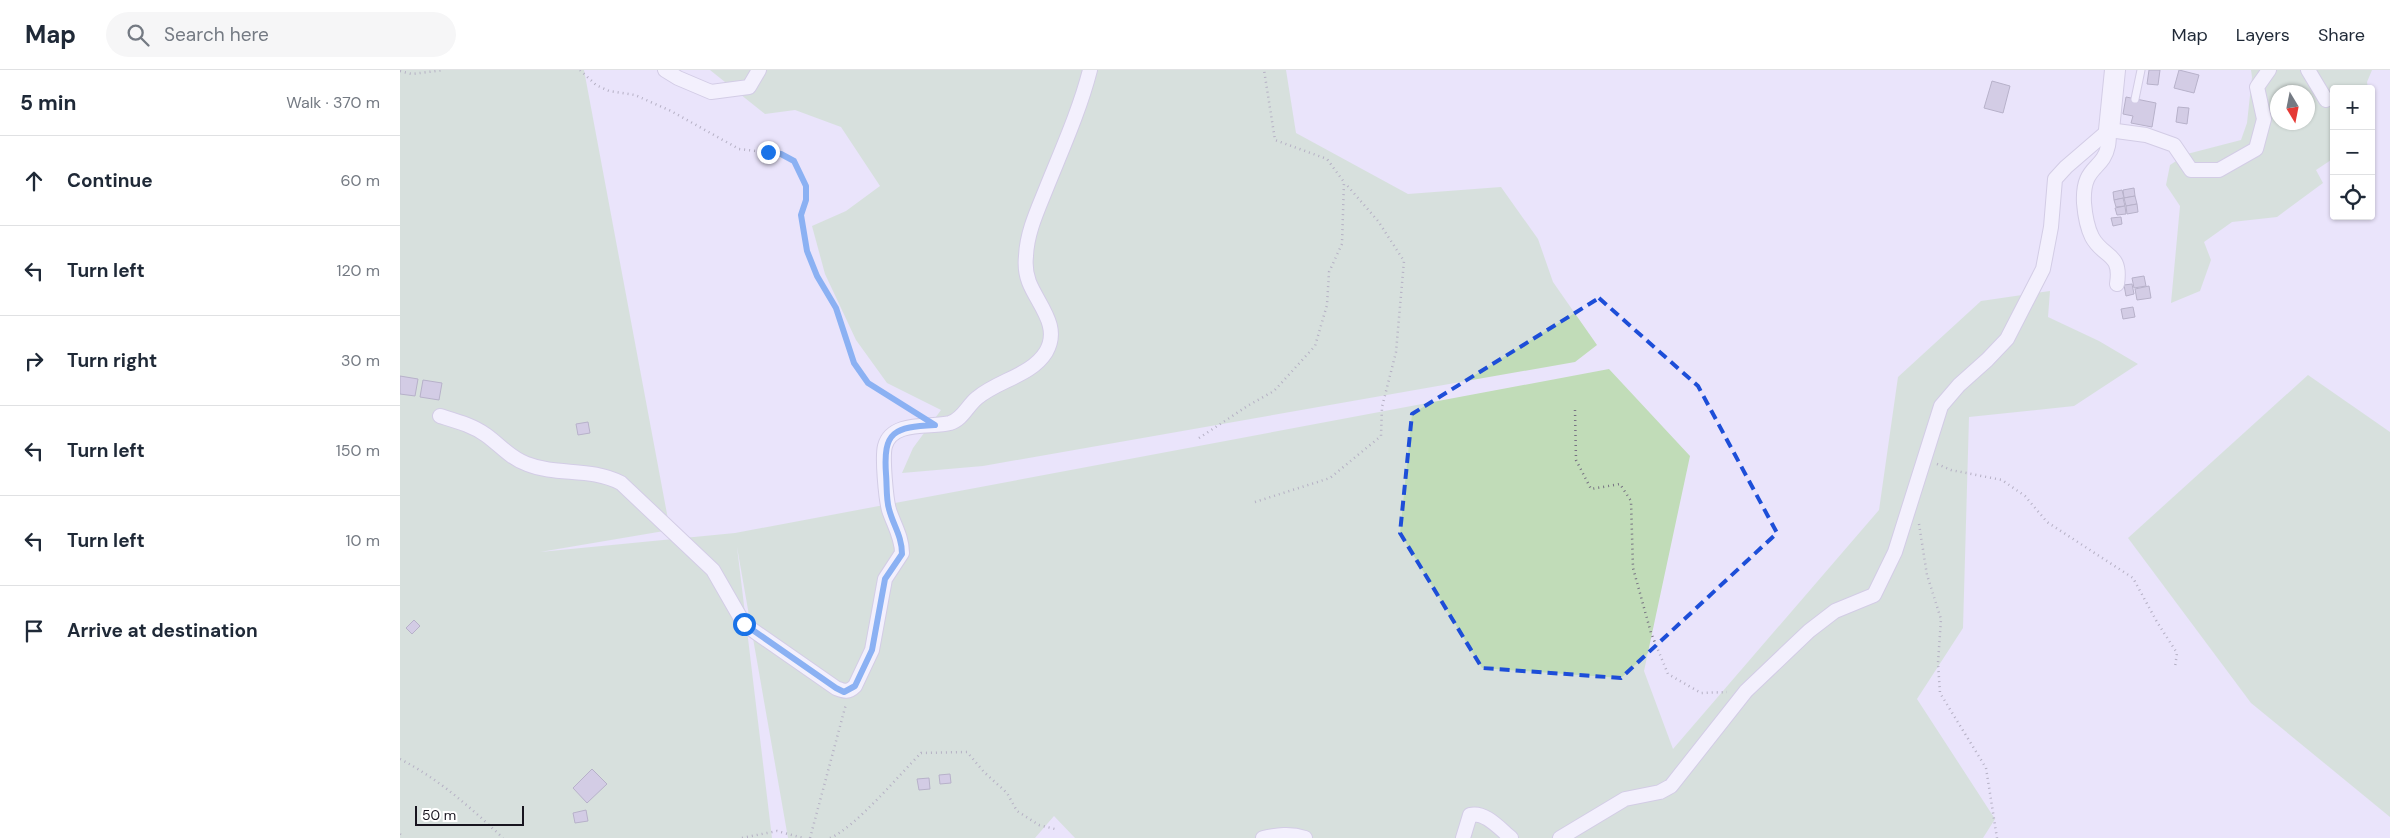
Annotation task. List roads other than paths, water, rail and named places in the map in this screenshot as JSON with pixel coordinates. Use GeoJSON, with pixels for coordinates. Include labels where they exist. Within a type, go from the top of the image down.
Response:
{"type":"FeatureCollection","features":[{"type":"Feature","properties":{"kind":"street"},"geometry":{"type":"LineString","coordinates":[[665,70],[678,78],[711,92],[750,87],[759,70]]}},
{"type":"Feature","properties":{"kind":"street"},"geometry":{"type":"LineString","coordinates":[[440,416],[475,428],[512,457],[528,465],[548,469],[593,473],[608,477],[621,484],[713,570],[744,624],[836,688],[844,692],[850,690],[855,686],[872,650],[885,579],[902,554],[899,533],[889,509],[886,445],[892,436],[901,430],[959,419],[976,399],[991,387],[1026,371],[1046,351],[1050,336],[1050,326],[1046,312],[1029,282],[1025,267],[1026,253],[1032,222],[1062,149],[1090,70]]}},
{"type":"Feature","properties":{"kind":"street"},"geometry":{"type":"LineString","coordinates":[[2115,70],[2108,146],[2103,157],[2089,173],[2084,184],[2084,203],[2086,222],[2093,239],[2114,258],[2118,265],[2117,284]]}},
{"type":"Feature","properties":{"kind":"street"},"geometry":{"type":"LineString","coordinates":[[1560,838],[1625,799],[1660,792],[1671,786],[1746,691],[1809,631],[1835,611],[1874,595],[1895,552],[1941,406],[1958,385],[1987,360],[2007,338],[2043,269],[2051,227],[2055,179],[2066,167],[2108,130],[2146,135],[2174,145],[2191,170],[2219,170],[2256,149],[2264,119],[2257,88],[2268,70]]}},
{"type":"Feature","properties":{"kind":"street"},"geometry":{"type":"LineString","coordinates":[[2308,70],[2326,100]]}},
{"type":"Feature","properties":{"kind":"street"},"geometry":{"type":"LineString","coordinates":[[1464,838],[1470,815],[1476,813],[1483,815],[1511,838]]}},
{"type":"Feature","properties":{"kind":"street"},"geometry":{"type":"LineString","coordinates":[[1263,838],[1288,835],[1305,838]]}},
{"type":"Feature","properties":{"kind":"lane"},"geometry":{"type":"LineString","coordinates":[[2135,98],[2141,70]]}}]}
